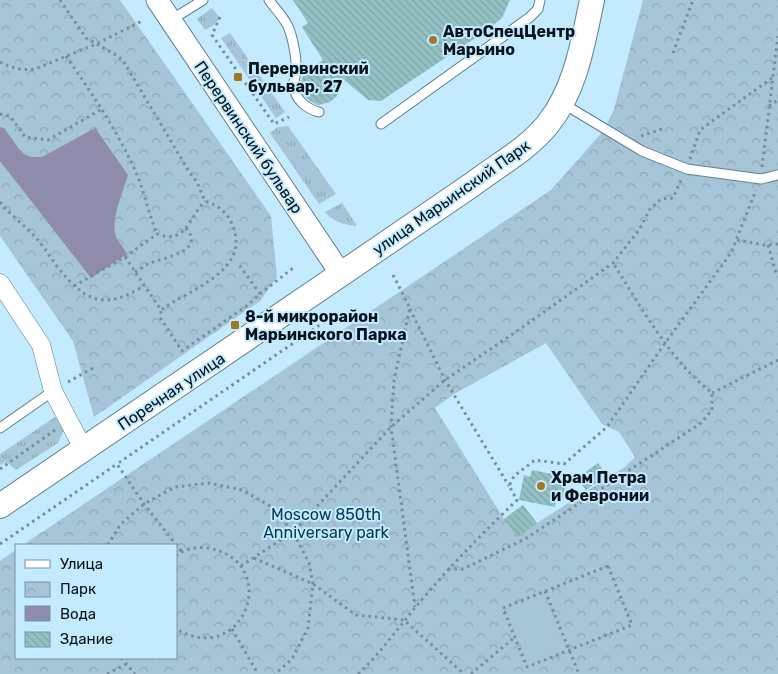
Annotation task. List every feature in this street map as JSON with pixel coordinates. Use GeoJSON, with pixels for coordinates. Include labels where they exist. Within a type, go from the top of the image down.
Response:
{"type":"FeatureCollection","features":[{"type":"Feature","properties":{"kind":"main road","name":"улица Марьинский Парк"},"geometry":{"type":"LineString","coordinates":[[341,274],[524,147],[549,123],[562,103],[572,82],[592,0]]}},
{"type":"Feature","properties":{"kind":"main road","name":"Поречная улица"},"geometry":{"type":"LineString","coordinates":[[0,506],[341,274]]}},
{"type":"Feature","properties":{"kind":"street","name":"Перервинский бульвар"},"geometry":{"type":"LineString","coordinates":[[157,0],[341,274]]}},
{"type":"Feature","properties":{"kind":"street"},"geometry":{"type":"LineString","coordinates":[[0,283],[41,345],[53,391],[84,450]]}},
{"type":"Feature","properties":{"kind":"lane"},"geometry":{"type":"LineString","coordinates":[[172,20],[204,0]]}},
{"type":"Feature","properties":{"kind":"lane"},"geometry":{"type":"LineString","coordinates":[[269,0],[289,28],[296,63],[295,93],[305,105],[319,112]]}},
{"type":"Feature","properties":{"kind":"lane"},"geometry":{"type":"LineString","coordinates":[[381,124],[530,17],[538,9],[540,0]]}},
{"type":"Feature","properties":{"kind":"lane"},"geometry":{"type":"LineString","coordinates":[[562,103],[642,150],[687,169],[760,179],[778,175]]}},
{"type":"Feature","properties":{"kind":"lane"},"geometry":{"type":"LineString","coordinates":[[0,428],[53,391]]}},
{"type":"Feature","properties":{"kind":"path"},"geometry":{"type":"LineString","coordinates":[[60,0],[86,38],[118,56],[124,62],[197,182],[205,201]]}},
{"type":"Feature","properties":{"kind":"path"},"geometry":{"type":"LineString","coordinates":[[673,53],[693,0]]}},
{"type":"Feature","properties":{"kind":"path"},"geometry":{"type":"LineString","coordinates":[[220,17],[212,35],[274,124],[289,117]]}},
{"type":"Feature","properties":{"kind":"path"},"geometry":{"type":"LineString","coordinates":[[0,62],[24,71],[35,69],[96,44],[144,20]]}},
{"type":"Feature","properties":{"kind":"path"},"geometry":{"type":"LineString","coordinates":[[509,486],[514,476],[535,460],[564,464],[607,427],[665,343],[731,253],[760,179],[778,36]]}},
{"type":"Feature","properties":{"kind":"path"},"geometry":{"type":"LineString","coordinates":[[66,56],[102,109],[135,170],[157,234],[169,238],[181,234],[205,201]]}},
{"type":"Feature","properties":{"kind":"path"},"geometry":{"type":"LineString","coordinates":[[240,566],[293,532],[391,427],[445,380],[613,263],[639,230],[650,209],[661,198],[673,198],[687,169],[700,130],[772,78]]}},
{"type":"Feature","properties":{"kind":"path"},"geometry":{"type":"LineString","coordinates":[[769,107],[778,100]]}},
{"type":"Feature","properties":{"kind":"path"},"geometry":{"type":"LineString","coordinates":[[0,114],[10,116],[25,137],[48,140],[102,109]]}},
{"type":"Feature","properties":{"kind":"path"},"geometry":{"type":"LineString","coordinates":[[161,310],[220,273],[229,264],[236,252],[236,241],[230,220],[216,204],[205,201]]}},
{"type":"Feature","properties":{"kind":"path"},"geometry":{"type":"LineString","coordinates":[[0,202],[40,242],[74,286],[88,297],[111,301],[122,298],[144,286]]}},
{"type":"Feature","properties":{"kind":"path"},"geometry":{"type":"LineString","coordinates":[[135,272],[148,264],[174,257],[186,248],[191,240],[190,232],[186,228]]}},
{"type":"Feature","properties":{"kind":"path"},"geometry":{"type":"LineString","coordinates":[[74,286],[125,258],[157,234]]}},
{"type":"Feature","properties":{"kind":"path"},"geometry":{"type":"LineString","coordinates":[[737,240],[768,245],[778,244]]}},
{"type":"Feature","properties":{"kind":"path"},"geometry":{"type":"LineString","coordinates":[[768,245],[776,273]]}},
{"type":"Feature","properties":{"kind":"path"},"geometry":{"type":"LineString","coordinates":[[125,258],[161,310],[161,319],[182,352],[248,305],[293,268]]}},
{"type":"Feature","properties":{"kind":"path"},"geometry":{"type":"LineString","coordinates":[[613,263],[665,343],[696,381],[712,394]]}},
{"type":"Feature","properties":{"kind":"path"},"geometry":{"type":"LineString","coordinates":[[240,266],[260,294]]}},
{"type":"Feature","properties":{"kind":"path"},"geometry":{"type":"LineString","coordinates":[[358,674],[373,660],[404,620],[448,569],[516,500],[445,380],[394,275]]}},
{"type":"Feature","properties":{"kind":"path"},"geometry":{"type":"LineString","coordinates":[[410,308],[394,380],[391,427],[415,607]]}},
{"type":"Feature","properties":{"kind":"path"},"geometry":{"type":"LineString","coordinates":[[0,544],[327,320]]}},
{"type":"Feature","properties":{"kind":"path"},"geometry":{"type":"LineString","coordinates":[[712,394],[778,360]]}},
{"type":"Feature","properties":{"kind":"path"},"geometry":{"type":"LineString","coordinates":[[53,391],[93,368]]}},
{"type":"Feature","properties":{"kind":"path"},"geometry":{"type":"LineString","coordinates":[[448,569],[463,569],[524,539],[701,423],[712,410],[712,394]]}},
{"type":"Feature","properties":{"kind":"path"},"geometry":{"type":"LineString","coordinates":[[0,469],[61,426]]}},
{"type":"Feature","properties":{"kind":"path"},"geometry":{"type":"LineString","coordinates":[[117,464],[144,504],[175,544]]}},
{"type":"Feature","properties":{"kind":"path"},"geometry":{"type":"LineString","coordinates":[[109,544],[120,524],[144,504],[175,488],[209,483],[242,490],[272,507],[293,532],[309,563],[313,584],[308,628],[292,658],[275,674]]}},
{"type":"Feature","properties":{"kind":"path"},"geometry":{"type":"LineString","coordinates":[[178,547],[181,551]]}},
{"type":"Feature","properties":{"kind":"path"},"geometry":{"type":"LineString","coordinates":[[178,554],[181,551],[205,547],[220,550],[233,557],[248,582],[250,596],[246,610],[232,630],[216,637],[202,638],[188,636],[178,630]]}},
{"type":"Feature","properties":{"kind":"path"},"geometry":{"type":"LineString","coordinates":[[254,558],[313,584],[356,614],[404,620],[464,674]]}},
{"type":"Feature","properties":{"kind":"path"},"geometry":{"type":"LineString","coordinates":[[608,566],[632,626],[527,668],[515,637],[503,608],[608,566]]}},
{"type":"Feature","properties":{"kind":"path"},"geometry":{"type":"LineString","coordinates":[[545,591],[578,674]]}},
{"type":"Feature","properties":{"kind":"path"},"geometry":{"type":"LineString","coordinates":[[232,630],[258,674]]}},
{"type":"Feature","properties":{"kind":"path"},"geometry":{"type":"LineString","coordinates":[[471,674],[515,637]]}},
{"type":"Feature","properties":{"kind":"path"},"geometry":{"type":"LineString","coordinates":[[122,659],[135,674]]}},
{"type":"Feature","properties":{"kind":"path"},"geometry":{"type":"LineString","coordinates":[[108,674],[126,664]]}},
{"type":"Feature","properties":{"kind":"green space"},"geometry":{"type":"Polygon","coordinates":[[[0,0],[120,0],[271,216],[277,277],[260,301],[94,417],[73,341],[0,236],[0,0]]]}},
{"type":"Feature","properties":{"kind":"green space","name":"Moscow 850th Anniversary park"},"geometry":{"type":"Polygon","coordinates":[[[643,0],[778,0],[778,674],[0,674],[0,561],[15,551],[15,659],[178,659],[178,544],[24,544],[551,190],[605,129],[614,109],[643,0]],[[546,343],[454,394],[435,408],[504,519],[523,505],[537,523],[625,467],[635,457],[619,432],[602,424],[546,343]]]}},
{"type":"Feature","properties":{"kind":"green space"},"geometry":{"type":"Polygon","coordinates":[[[212,8],[220,18],[214,25],[205,30],[197,19],[212,8]]]}},
{"type":"Feature","properties":{"kind":"green space"},"geometry":{"type":"Polygon","coordinates":[[[230,33],[285,112],[276,118],[221,38],[230,33]]]}},
{"type":"Feature","properties":{"kind":"green space"},"geometry":{"type":"Polygon","coordinates":[[[288,126],[336,194],[319,204],[270,133],[278,127],[288,126]]]}},
{"type":"Feature","properties":{"kind":"green space"},"geometry":{"type":"Polygon","coordinates":[[[342,203],[357,226],[339,222],[325,212],[342,203]]]}},
{"type":"Feature","properties":{"kind":"green space"},"geometry":{"type":"Polygon","coordinates":[[[55,417],[64,430],[58,443],[16,470],[6,462],[0,465],[0,454],[55,417]]]}},
{"type":"Feature","properties":{"kind":"green space"},"geometry":{"type":"Polygon","coordinates":[[[544,595],[566,650],[529,665],[506,609],[544,595]]]}},
{"type":"Feature","properties":{"kind":"water"},"geometry":{"type":"Polygon","coordinates":[[[0,127],[4,128],[22,153],[31,157],[42,157],[95,128],[128,175],[118,206],[115,223],[116,237],[127,254],[91,278],[0,161],[0,127]]]}},
{"type":"Feature","properties":{"kind":"building"},"geometry":{"type":"Polygon","coordinates":[[[293,0],[510,0],[502,18],[487,30],[381,101],[368,100],[343,79],[337,96],[330,102],[318,105],[310,101],[303,94],[300,83],[306,71],[323,60],[302,27],[308,23],[293,0]]]}},
{"type":"Feature","properties":{"kind":"building"},"geometry":{"type":"Polygon","coordinates":[[[598,463],[607,475],[586,490],[577,478],[598,463]]]}},
{"type":"Feature","properties":{"kind":"building","name":"Храм Петра и Февронии"},"geometry":{"type":"Polygon","coordinates":[[[532,470],[567,477],[562,501],[556,500],[555,507],[519,500],[524,475],[530,477],[532,470]]]}},
{"type":"Feature","properties":{"kind":"building"},"geometry":{"type":"Polygon","coordinates":[[[523,505],[537,523],[518,537],[504,519],[523,505]]]}},
{"type":"Feature","properties":{"kind":"place","name":"АвтоСпецЦентр Марьино"},"geometry":{"type":"Point","coordinates":[433,40]}},
{"type":"Feature","properties":{"kind":"place","name":"Перервинский бульвар, 27"},"geometry":{"type":"Point","coordinates":[238,77]}},
{"type":"Feature","properties":{"kind":"place","name":"8-й микрорайон Марьинского Парка"},"geometry":{"type":"Point","coordinates":[235,325]}},
{"type":"Feature","properties":{"kind":"place","name":"Храм Петра и Февронии"},"geometry":{"type":"Point","coordinates":[541,486]}}]}
